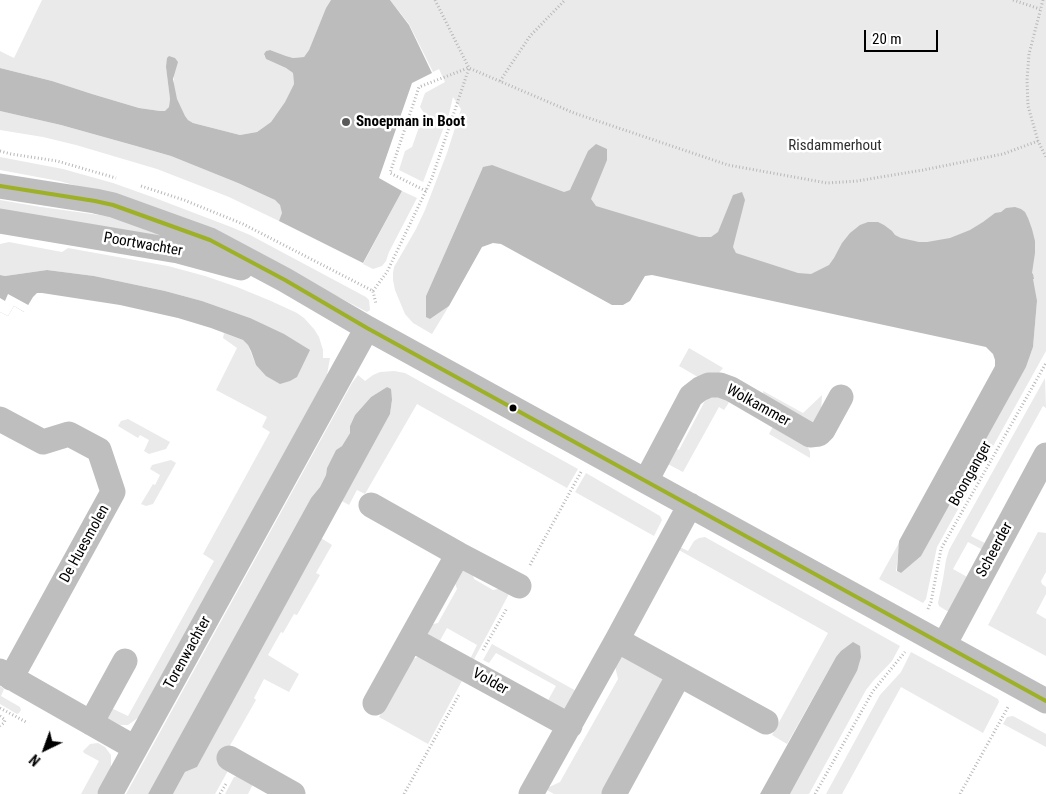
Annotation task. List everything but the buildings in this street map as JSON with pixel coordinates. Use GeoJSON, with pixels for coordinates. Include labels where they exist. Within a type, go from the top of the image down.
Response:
{"type":"FeatureCollection","features":[{"type":"Feature","properties":{"kind":"street","name":"Poortwachter"},"geometry":{"type":"LineString","coordinates":[[0,186],[113,205],[210,240],[1046,701]]}},
{"type":"Feature","properties":{"kind":"street","name":"Poortwachter"},"geometry":{"type":"LineString","coordinates":[[0,220],[178,251],[285,280]]}},
{"type":"Feature","properties":{"kind":"street","name":"Torenwachter"},"geometry":{"type":"LineString","coordinates":[[110,794],[367,328]]}},
{"type":"Feature","properties":{"kind":"street","name":"Wolkammer"},"geometry":{"type":"LineString","coordinates":[[646,481],[691,396],[700,389],[710,385],[720,385],[731,389],[810,435],[819,434],[823,430],[841,397]]}},
{"type":"Feature","properties":{"kind":"street","name":"De Huesmolen"},"geometry":{"type":"LineString","coordinates":[[0,419],[43,442],[69,434],[99,450],[113,492],[6,674],[135,748]]}},
{"type":"Feature","properties":{"kind":"street","name":"Scheerder"},"geometry":{"type":"LineString","coordinates":[[944,645],[1046,455]]}},
{"type":"Feature","properties":{"kind":"street"},"geometry":{"type":"LineString","coordinates":[[372,505],[518,586]]}},
{"type":"Feature","properties":{"kind":"street"},"geometry":{"type":"LineString","coordinates":[[531,794],[690,505]]}},
{"type":"Feature","properties":{"kind":"street"},"geometry":{"type":"LineString","coordinates":[[376,704],[458,554]]}},
{"type":"Feature","properties":{"kind":"street","name":"Volder"},"geometry":{"type":"LineString","coordinates":[[411,639],[570,726]]}},
{"type":"Feature","properties":{"kind":"street"},"geometry":{"type":"LineString","coordinates":[[617,640],[766,722]]}},
{"type":"Feature","properties":{"kind":"street"},"geometry":{"type":"LineString","coordinates":[[91,722],[125,661]]}},
{"type":"Feature","properties":{"kind":"street"},"geometry":{"type":"LineString","coordinates":[[614,794],[680,675]]}},
{"type":"Feature","properties":{"kind":"street"},"geometry":{"type":"LineString","coordinates":[[229,758],[293,794]]}},
{"type":"Feature","properties":{"kind":"path"},"geometry":{"type":"LineString","coordinates":[[435,0],[469,68],[574,113],[728,164],[827,183],[857,181],[1003,154],[1038,141]]}},
{"type":"Feature","properties":{"kind":"path"},"geometry":{"type":"LineString","coordinates":[[500,81],[530,36],[564,0]]}},
{"type":"Feature","properties":{"kind":"path"},"geometry":{"type":"LineString","coordinates":[[1013,0],[1040,9]]}},
{"type":"Feature","properties":{"kind":"path"},"geometry":{"type":"LineString","coordinates":[[1043,0],[1029,54],[1027,80],[1028,106],[1038,141],[1046,157]]}},
{"type":"Feature","properties":{"kind":"path"},"geometry":{"type":"LineString","coordinates":[[372,291],[387,272],[432,178],[469,68]]}},
{"type":"Feature","properties":{"kind":"path"},"geometry":{"type":"LineString","coordinates":[[426,191],[390,173],[420,87],[469,68]]}},
{"type":"Feature","properties":{"kind":"path","name":"Boonganger"},"geometry":{"type":"LineString","coordinates":[[931,602],[941,549],[1044,371],[1046,363]]}},
{"type":"Feature","properties":{"kind":"path"},"geometry":{"type":"LineString","coordinates":[[404,794],[592,452]]}},
{"type":"Feature","properties":{"kind":"path"},"geometry":{"type":"LineString","coordinates":[[815,794],[873,691],[890,673],[907,650]]}},
{"type":"Feature","properties":{"kind":"path"},"geometry":{"type":"LineString","coordinates":[[960,794],[1019,686]]}},
{"type":"Feature","properties":{"kind":"path"},"geometry":{"type":"LineString","coordinates":[[0,708],[26,722]]}},
{"type":"Feature","properties":{"kind":"path"},"geometry":{"type":"LineString","coordinates":[[0,716],[5,720],[0,726]]}},
{"type":"Feature","properties":{"kind":"green space"},"geometry":{"type":"Polygon","coordinates":[[[42,0],[331,0],[309,50],[304,57],[293,58],[270,50],[266,51],[264,55],[266,59],[293,73],[294,84],[285,102],[271,122],[257,132],[240,135],[188,120],[174,95],[174,73],[166,67],[170,99],[169,107],[166,111],[139,108],[52,81],[0,68],[0,51],[14,58],[42,0]]]}},
{"type":"Feature","properties":{"kind":"green space","name":"Risdammerhout"},"geometry":{"type":"Polygon","coordinates":[[[390,0],[1046,0],[1046,351],[937,547],[926,599],[923,603],[879,579],[900,541],[896,571],[901,573],[1026,367],[1033,347],[1037,301],[815,294],[491,165],[482,169],[426,296],[430,319],[449,306],[432,334],[413,323],[405,314],[395,290],[393,273],[394,267],[425,210],[447,153],[461,109],[453,97],[449,114],[423,182],[399,170],[405,151],[412,147],[424,113],[420,107],[425,93],[445,82],[439,69],[433,72],[409,24],[390,0]]]}},
{"type":"Feature","properties":{"kind":"green space"},"geometry":{"type":"Polygon","coordinates":[[[0,111],[61,125],[171,156],[275,200],[280,205],[283,213],[279,221],[229,197],[157,169],[76,145],[0,130],[0,111]]]}},
{"type":"Feature","properties":{"kind":"green space"},"geometry":{"type":"Polygon","coordinates":[[[0,157],[63,169],[113,183],[231,227],[250,235],[366,297],[369,300],[370,310],[367,312],[278,265],[115,196],[59,181],[0,170],[0,157]]]}},
{"type":"Feature","properties":{"kind":"green space"},"geometry":{"type":"Polygon","coordinates":[[[402,191],[417,198],[386,261],[382,266],[373,269],[363,264],[402,191]]]}},
{"type":"Feature","properties":{"kind":"green space"},"geometry":{"type":"Polygon","coordinates":[[[0,200],[121,218],[167,231],[164,239],[0,211],[0,200]]]}},
{"type":"Feature","properties":{"kind":"green space"},"geometry":{"type":"Polygon","coordinates":[[[9,242],[62,252],[68,248],[168,266],[237,287],[297,313],[304,318],[319,337],[323,358],[330,358],[327,375],[139,717],[128,725],[120,725],[108,719],[107,716],[111,708],[128,716],[214,561],[203,554],[270,432],[262,427],[267,417],[216,390],[237,348],[223,338],[224,333],[243,340],[248,345],[256,365],[250,318],[202,301],[165,291],[94,276],[47,270],[5,276],[0,275],[0,244],[9,242]]]}},
{"type":"Feature","properties":{"kind":"green space"},"geometry":{"type":"Polygon","coordinates":[[[689,348],[723,368],[718,374],[703,380],[679,366],[689,348]]]}},
{"type":"Feature","properties":{"kind":"green space"},"geometry":{"type":"Polygon","coordinates":[[[394,371],[405,373],[578,469],[567,488],[417,404],[365,494],[357,490],[349,505],[342,501],[390,414],[392,400],[387,387],[371,397],[355,415],[350,426],[350,433],[342,446],[336,450],[320,487],[311,498],[148,794],[126,794],[352,383],[358,375],[365,381],[380,372],[394,371]]]}},
{"type":"Feature","properties":{"kind":"green space"},"geometry":{"type":"Polygon","coordinates":[[[1045,378],[1046,408],[1043,406],[971,536],[987,544],[983,550],[968,542],[953,569],[969,578],[949,611],[947,611],[939,606],[938,603],[949,550],[1045,378]]]}},
{"type":"Feature","properties":{"kind":"green space"},"geometry":{"type":"Polygon","coordinates":[[[763,391],[803,413],[822,395],[821,413],[813,423],[764,396],[763,391]]]}},
{"type":"Feature","properties":{"kind":"green space"},"geometry":{"type":"Polygon","coordinates":[[[706,393],[729,401],[724,410],[719,407],[683,472],[664,462],[672,447],[679,450],[707,397],[706,393]]]}},
{"type":"Feature","properties":{"kind":"green space"},"geometry":{"type":"Polygon","coordinates":[[[128,419],[170,442],[166,449],[149,454],[144,451],[149,440],[140,435],[138,438],[118,426],[121,421],[128,419]]]}},
{"type":"Feature","properties":{"kind":"green space"},"geometry":{"type":"Polygon","coordinates":[[[775,423],[807,445],[810,458],[769,434],[775,423]]]}},
{"type":"Feature","properties":{"kind":"green space"},"geometry":{"type":"Polygon","coordinates":[[[171,460],[176,463],[153,504],[146,506],[141,504],[160,475],[150,469],[152,465],[171,460]]]}},
{"type":"Feature","properties":{"kind":"green space"},"geometry":{"type":"Polygon","coordinates":[[[586,473],[660,516],[662,520],[654,536],[575,492],[586,473]]]}},
{"type":"Feature","properties":{"kind":"green space"},"geometry":{"type":"Polygon","coordinates":[[[1038,532],[1046,533],[1046,572],[1041,581],[1046,587],[1046,594],[1036,613],[1046,619],[1046,656],[988,625],[1038,532]]]}},
{"type":"Feature","properties":{"kind":"green space"},"geometry":{"type":"Polygon","coordinates":[[[705,537],[900,646],[892,661],[866,690],[809,794],[790,794],[857,671],[836,657],[787,744],[772,735],[828,633],[677,549],[678,546],[688,551],[694,541],[705,537]]]}},
{"type":"Feature","properties":{"kind":"green space"},"geometry":{"type":"Polygon","coordinates":[[[321,538],[332,545],[316,573],[320,575],[297,615],[294,614],[268,655],[299,674],[289,692],[264,679],[254,698],[256,700],[220,763],[229,769],[215,794],[173,794],[185,772],[197,767],[321,538]]]}},
{"type":"Feature","properties":{"kind":"green space"},"geometry":{"type":"Polygon","coordinates":[[[461,570],[472,571],[474,579],[493,590],[503,588],[510,592],[472,663],[470,659],[477,645],[447,628],[438,644],[428,634],[429,625],[438,623],[457,589],[454,580],[461,570]]]}},
{"type":"Feature","properties":{"kind":"green space"},"geometry":{"type":"Polygon","coordinates":[[[492,644],[578,692],[569,707],[564,710],[547,702],[556,686],[496,653],[489,663],[483,660],[492,644]]]}},
{"type":"Feature","properties":{"kind":"green space"},"geometry":{"type":"Polygon","coordinates":[[[911,652],[998,699],[999,702],[983,733],[901,687],[842,794],[826,794],[880,695],[901,672],[911,652]]]}},
{"type":"Feature","properties":{"kind":"green space"},"geometry":{"type":"Polygon","coordinates":[[[623,655],[664,679],[604,794],[554,794],[545,789],[560,782],[618,679],[614,662],[623,655]]]}},
{"type":"Feature","properties":{"kind":"green space"},"geometry":{"type":"Polygon","coordinates":[[[417,657],[424,658],[463,679],[428,744],[379,717],[408,665],[417,657]]]}},
{"type":"Feature","properties":{"kind":"green space"},"geometry":{"type":"Polygon","coordinates":[[[0,686],[4,689],[1,696],[20,707],[19,713],[17,714],[0,704],[0,686]]]}},
{"type":"Feature","properties":{"kind":"green space"},"geometry":{"type":"Polygon","coordinates":[[[1013,716],[1046,734],[1046,747],[1003,724],[1007,717],[1013,716]]]}},
{"type":"Feature","properties":{"kind":"green space"},"geometry":{"type":"Polygon","coordinates":[[[98,743],[105,747],[111,755],[110,770],[97,794],[81,794],[99,761],[83,751],[90,744],[98,743]]]}},
{"type":"Feature","properties":{"kind":"green space"},"geometry":{"type":"Polygon","coordinates":[[[241,775],[254,782],[248,794],[225,794],[234,777],[241,775]]]}},
{"type":"Feature","properties":{"kind":"shaded area"},"geometry":{"type":"Polygon","coordinates":[[[331,0],[390,0],[409,25],[432,73],[412,83],[379,178],[402,191],[363,263],[279,221],[282,213],[280,205],[275,200],[238,183],[171,156],[61,125],[0,111],[0,68],[52,81],[139,108],[165,111],[169,107],[170,99],[166,67],[169,56],[175,58],[178,62],[173,79],[177,99],[188,120],[240,135],[257,132],[271,122],[285,102],[294,84],[293,73],[266,59],[264,54],[270,50],[293,58],[304,57],[309,50],[331,0]]]}},
{"type":"Feature","properties":{"kind":"shaded area"},"geometry":{"type":"Polygon","coordinates":[[[596,144],[607,149],[607,160],[591,199],[596,206],[699,237],[711,237],[718,232],[733,195],[742,192],[745,200],[733,247],[736,253],[798,273],[811,274],[829,265],[850,233],[860,225],[868,222],[878,222],[901,238],[927,242],[950,238],[970,230],[1006,208],[1015,207],[1025,212],[1035,241],[1032,273],[1037,301],[1033,347],[1026,367],[921,556],[901,573],[897,571],[899,541],[995,366],[993,354],[986,347],[652,275],[645,276],[630,301],[623,305],[612,305],[501,244],[493,243],[482,247],[449,306],[430,319],[426,317],[426,296],[483,167],[492,165],[564,192],[570,190],[588,151],[596,144]]]}},
{"type":"Feature","properties":{"kind":"shaded area"},"geometry":{"type":"Polygon","coordinates":[[[47,270],[94,276],[202,301],[250,318],[284,334],[310,350],[297,377],[280,384],[266,376],[256,365],[248,345],[243,340],[178,318],[120,305],[42,293],[37,293],[33,297],[24,312],[14,306],[8,316],[0,312],[0,275],[5,276],[47,270]]]}},
{"type":"Feature","properties":{"kind":"shaded area"},"geometry":{"type":"Polygon","coordinates":[[[387,387],[391,389],[390,414],[197,767],[185,772],[173,794],[148,794],[311,498],[320,487],[336,450],[342,446],[350,433],[350,426],[355,415],[371,397],[387,387]]]}},
{"type":"Feature","properties":{"kind":"shaded area"},"geometry":{"type":"Polygon","coordinates":[[[853,642],[860,646],[861,657],[857,671],[790,794],[760,794],[836,657],[853,642]]]}},
{"type":"Feature","properties":{"kind":"pier"},"geometry":{"type":"Polygon","coordinates":[[[8,294],[30,306],[26,313],[14,306],[8,316],[0,312],[0,298],[5,301],[8,294]]]}},
{"type":"Feature","properties":{"kind":"transit line"},"geometry":{"type":"LineString","coordinates":[[0,186],[113,205],[210,240],[1046,701]]}},
{"type":"Feature","properties":{"kind":"place","name":"Snoepman in Boot"},"geometry":{"type":"Point","coordinates":[346,122]}}]}
